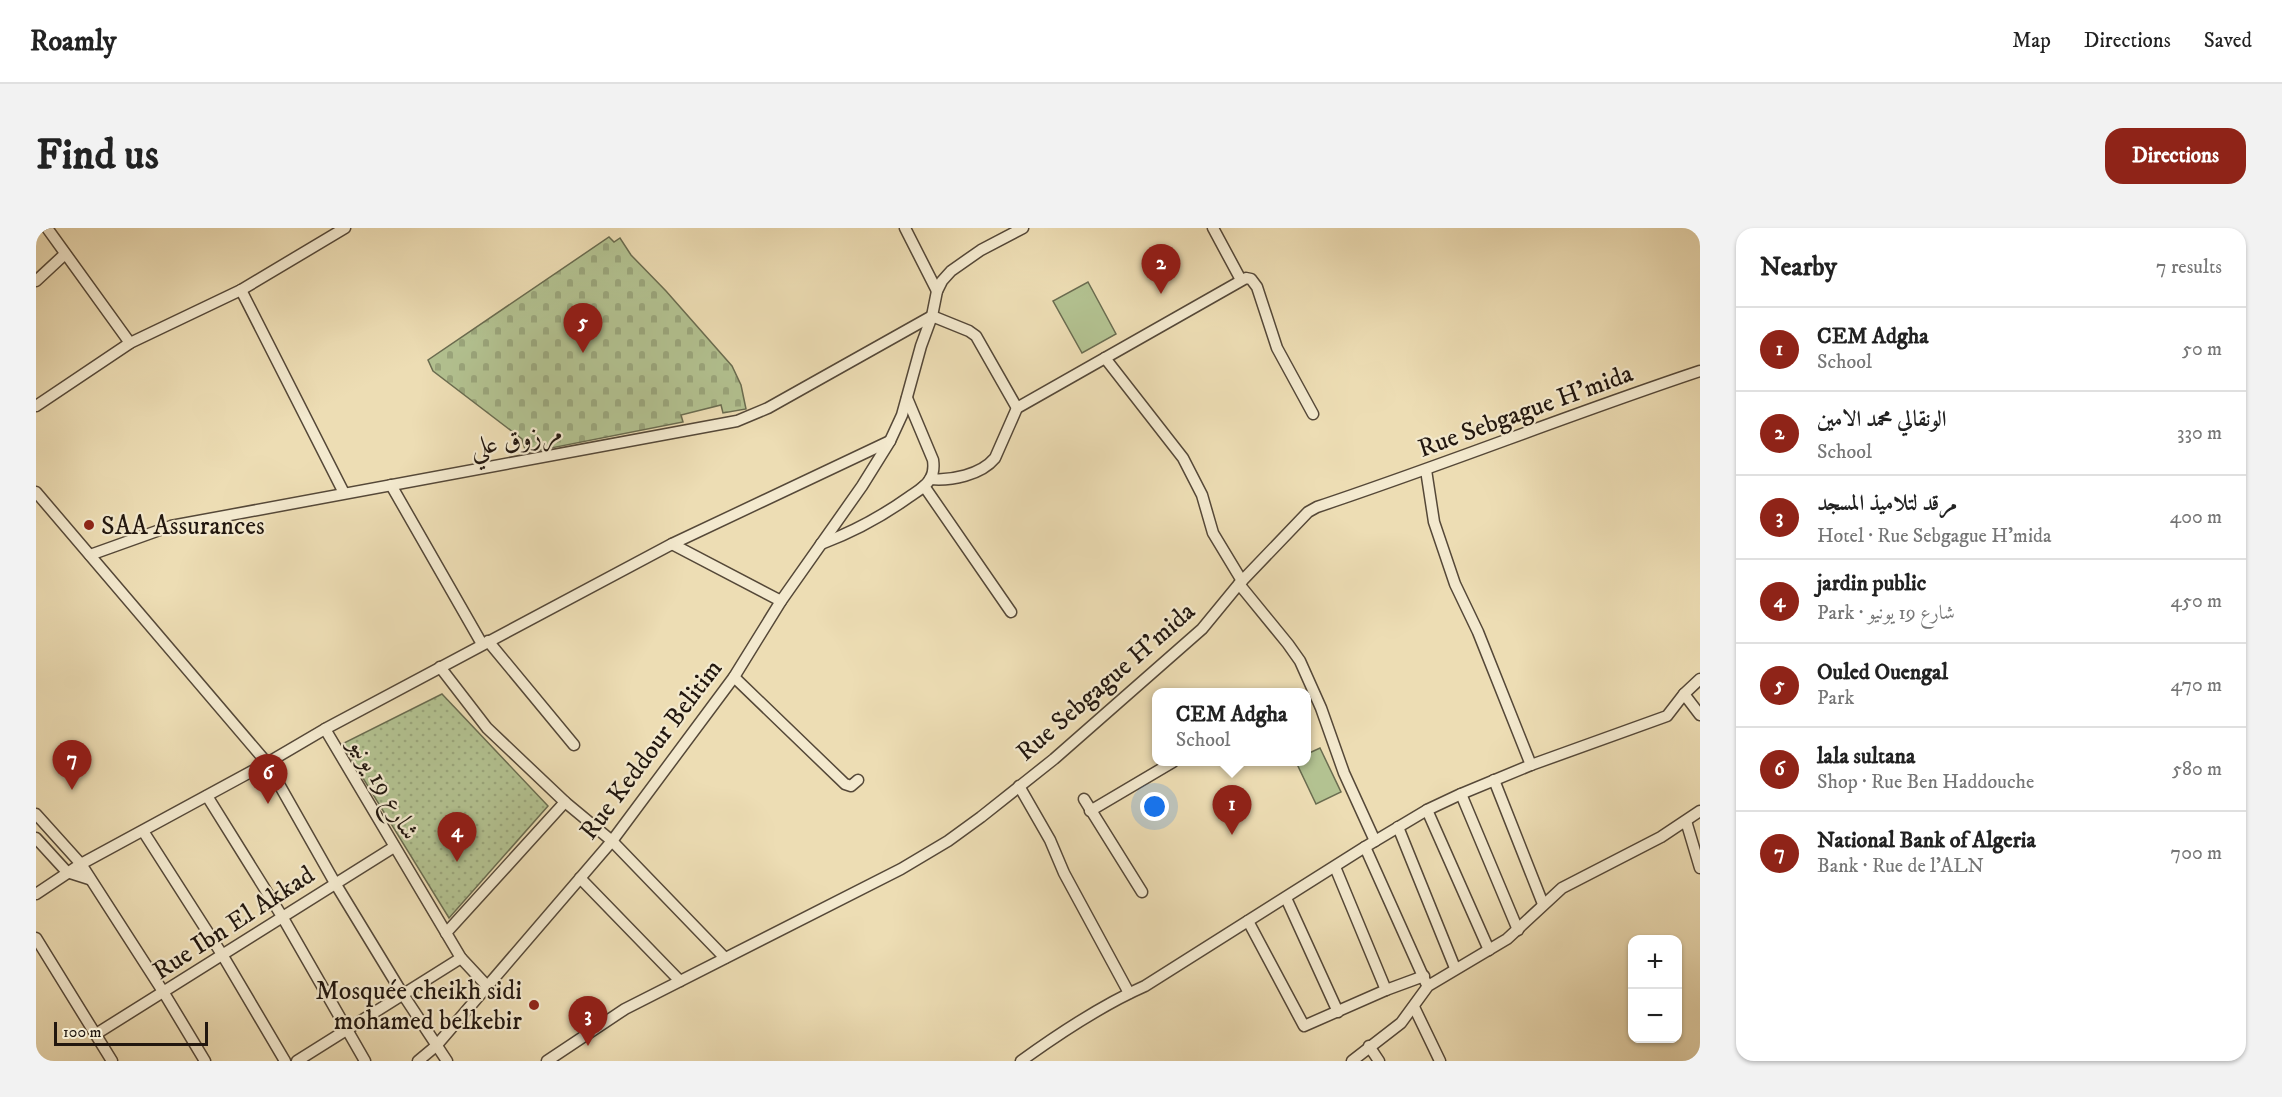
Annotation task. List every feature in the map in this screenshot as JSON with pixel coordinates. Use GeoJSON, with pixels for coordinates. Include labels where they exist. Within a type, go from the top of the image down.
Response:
{"type":"FeatureCollection","features":[{"type":"Feature","properties":{"kind":"street"},"geometry":{"type":"LineString","coordinates":[[47,228],[130,343]]}},
{"type":"Feature","properties":{"kind":"street"},"geometry":{"type":"LineString","coordinates":[[36,406],[130,343],[241,290],[345,228]]}},
{"type":"Feature","properties":{"kind":"street"},"geometry":{"type":"LineString","coordinates":[[905,228],[937,291]]}},
{"type":"Feature","properties":{"kind":"street"},"geometry":{"type":"LineString","coordinates":[[937,291],[942,281],[959,266],[981,250],[1023,228]]}},
{"type":"Feature","properties":{"kind":"street"},"geometry":{"type":"LineString","coordinates":[[1214,228],[1241,280]]}},
{"type":"Feature","properties":{"kind":"street"},"geometry":{"type":"LineString","coordinates":[[36,281],[65,254]]}},
{"type":"Feature","properties":{"kind":"street"},"geometry":{"type":"LineString","coordinates":[[927,483],[951,479],[990,464],[995,458],[1017,408],[1246,278],[1254,282],[1277,348],[1313,414]]}},
{"type":"Feature","properties":{"kind":"street"},"geometry":{"type":"LineString","coordinates":[[241,290],[344,493]]}},
{"type":"Feature","properties":{"kind":"street","name":"Rue Keddour Belitim"},"geometry":{"type":"LineString","coordinates":[[418,1061],[436,1046],[612,841],[734,677],[781,601],[862,486],[890,441],[907,398],[916,361],[932,316],[937,291]]}},
{"type":"Feature","properties":{"kind":"street"},"geometry":{"type":"LineString","coordinates":[[932,316],[976,336],[1017,408]]}},
{"type":"Feature","properties":{"kind":"street","name":"مرزوق علي"},"geometry":{"type":"LineString","coordinates":[[90,555],[171,526],[750,417],[932,316]]}},
{"type":"Feature","properties":{"kind":"street"},"geometry":{"type":"LineString","coordinates":[[1105,358],[1183,458],[1202,495],[1213,533],[1241,583],[1300,661],[1308,688]]}},
{"type":"Feature","properties":{"kind":"street","name":"Rue Sebgague H'mida"},"geometry":{"type":"LineString","coordinates":[[547,1061],[625,1009],[901,869],[948,841],[1054,759],[1202,629],[1241,583],[1308,512],[1627,396],[1700,372]]}},
{"type":"Feature","properties":{"kind":"street"},"geometry":{"type":"LineString","coordinates":[[821,544],[854,532],[884,515],[927,483],[934,471],[933,460],[907,398]]}},
{"type":"Feature","properties":{"kind":"street"},"geometry":{"type":"LineString","coordinates":[[36,894],[81,864],[485,642],[672,544],[890,441]]}},
{"type":"Feature","properties":{"kind":"street"},"geometry":{"type":"LineString","coordinates":[[1426,470],[1434,522],[1455,584],[1478,632],[1531,765]]}},
{"type":"Feature","properties":{"kind":"street"},"geometry":{"type":"LineString","coordinates":[[927,483],[1011,612]]}},
{"type":"Feature","properties":{"kind":"street"},"geometry":{"type":"LineString","coordinates":[[391,485],[485,642],[574,745]]}},
{"type":"Feature","properties":{"kind":"street"},"geometry":{"type":"LineString","coordinates":[[36,492],[267,763],[335,883],[402,993],[447,1061]]}},
{"type":"Feature","properties":{"kind":"street"},"geometry":{"type":"LineString","coordinates":[[672,544],[781,601]]}},
{"type":"Feature","properties":{"kind":"street"},"geometry":{"type":"LineString","coordinates":[[440,667],[487,728],[565,802],[612,841],[725,958]]}},
{"type":"Feature","properties":{"kind":"street"},"geometry":{"type":"LineString","coordinates":[[734,677],[845,784],[851,786],[858,780]]}},
{"type":"Feature","properties":{"kind":"street"},"geometry":{"type":"LineString","coordinates":[[1021,1061],[1041,1046],[1129,993],[1145,986],[1427,810],[1531,765],[1667,716],[1684,694],[1700,679]]}},
{"type":"Feature","properties":{"kind":"street"},"geometry":{"type":"LineString","coordinates":[[1684,694],[1700,715]]}},
{"type":"Feature","properties":{"kind":"street"},"geometry":{"type":"LineString","coordinates":[[1311,696],[1426,981],[1414,1007],[1401,1023],[1352,1061]]}},
{"type":"Feature","properties":{"kind":"street","name":"شارع 19 يونيو"},"geometry":{"type":"LineString","coordinates":[[325,729],[461,958],[488,987]]}},
{"type":"Feature","properties":{"kind":"street"},"geometry":{"type":"LineString","coordinates":[[1090,811],[1166,766]]}},
{"type":"Feature","properties":{"kind":"street"},"geometry":{"type":"LineString","coordinates":[[1494,780],[1543,904]]}},
{"type":"Feature","properties":{"kind":"street"},"geometry":{"type":"LineString","coordinates":[[1019,786],[1050,840],[1064,873],[1129,993]]}},
{"type":"Feature","properties":{"kind":"street"},"geometry":{"type":"LineString","coordinates":[[1461,794],[1518,930]]}},
{"type":"Feature","properties":{"kind":"street"},"geometry":{"type":"LineString","coordinates":[[207,796],[283,918],[365,1061]]}},
{"type":"Feature","properties":{"kind":"street"},"geometry":{"type":"LineString","coordinates":[[1084,799],[1142,892]]}},
{"type":"Feature","properties":{"kind":"street"},"geometry":{"type":"LineString","coordinates":[[447,933],[565,802]]}},
{"type":"Feature","properties":{"kind":"street"},"geometry":{"type":"LineString","coordinates":[[1427,810],[1489,950]]}},
{"type":"Feature","properties":{"kind":"street"},"geometry":{"type":"LineString","coordinates":[[1248,921],[1304,1026],[1386,990],[1426,981],[1489,950],[1518,930],[1562,888],[1686,821],[1700,811]]}},
{"type":"Feature","properties":{"kind":"street"},"geometry":{"type":"LineString","coordinates":[[36,814],[81,864],[205,1061]]}},
{"type":"Feature","properties":{"kind":"street"},"geometry":{"type":"LineString","coordinates":[[1686,821],[1700,868]]}},
{"type":"Feature","properties":{"kind":"street"},"geometry":{"type":"LineString","coordinates":[[1398,827],[1455,968]]}},
{"type":"Feature","properties":{"kind":"street"},"geometry":{"type":"LineString","coordinates":[[143,831],[223,956],[285,1061]]}},
{"type":"Feature","properties":{"kind":"street"},"geometry":{"type":"LineString","coordinates":[[36,838],[67,872],[89,879]]}},
{"type":"Feature","properties":{"kind":"street","name":"Rue Ibn El Akkad"},"geometry":{"type":"LineString","coordinates":[[96,1034],[394,847]]}},
{"type":"Feature","properties":{"kind":"street"},"geometry":{"type":"LineString","coordinates":[[1335,867],[1386,990]]}},
{"type":"Feature","properties":{"kind":"street"},"geometry":{"type":"LineString","coordinates":[[580,878],[680,981]]}},
{"type":"Feature","properties":{"kind":"street"},"geometry":{"type":"LineString","coordinates":[[1286,898],[1338,1012]]}},
{"type":"Feature","properties":{"kind":"street"},"geometry":{"type":"LineString","coordinates":[[36,938],[112,1061]]}},
{"type":"Feature","properties":{"kind":"street"},"geometry":{"type":"LineString","coordinates":[[297,1061],[461,958]]}},
{"type":"Feature","properties":{"kind":"street"},"geometry":{"type":"LineString","coordinates":[[1414,1007],[1440,1061]]}},
{"type":"Feature","properties":{"kind":"street"},"geometry":{"type":"LineString","coordinates":[[1370,1047],[1379,1061]]}},
{"type":"Feature","properties":{"kind":"green space"},"geometry":{"type":"Polygon","coordinates":[[[609,237],[614,242],[620,238],[631,255],[732,366],[741,385],[746,409],[723,413],[721,405],[681,415],[683,422],[526,453],[522,439],[433,371],[428,360],[609,237]]]}},
{"type":"Feature","properties":{"kind":"green space"},"geometry":{"type":"Polygon","coordinates":[[[1088,282],[1116,334],[1082,353],[1053,301],[1088,282]]]}},
{"type":"Feature","properties":{"kind":"green space"},"geometry":{"type":"Polygon","coordinates":[[[442,694],[548,806],[449,918],[342,744],[442,694]]]}},
{"type":"Feature","properties":{"kind":"green space"},"geometry":{"type":"Polygon","coordinates":[[[1320,748],[1341,792],[1316,804],[1298,766],[1311,766],[1311,752],[1320,748]]]}},
{"type":"Feature","properties":{"kind":"place","name":"الونقالي محمد الامين"},"geometry":{"type":"Point","coordinates":[1161,294]}},
{"type":"Feature","properties":{"kind":"place","name":"Ouled Ouengal"},"geometry":{"type":"Point","coordinates":[583,353]}},
{"type":"Feature","properties":{"kind":"place","name":"SAA Assurances"},"geometry":{"type":"Point","coordinates":[89,525]}},
{"type":"Feature","properties":{"kind":"place","name":"National Bank of Algeria"},"geometry":{"type":"Point","coordinates":[72,790]}},
{"type":"Feature","properties":{"kind":"place","name":"lala sultana"},"geometry":{"type":"Point","coordinates":[268,804]}},
{"type":"Feature","properties":{"kind":"place","name":"CEM Adgha"},"geometry":{"type":"Point","coordinates":[1232,835]}},
{"type":"Feature","properties":{"kind":"place","name":"jardin public"},"geometry":{"type":"Point","coordinates":[457,862]}},
{"type":"Feature","properties":{"kind":"place","name":"Mosquée cheikh sidi mohamed belkebir"},"geometry":{"type":"Point","coordinates":[534,1005]}},
{"type":"Feature","properties":{"kind":"place","name":"مرقد لتلاميذ المسجد"},"geometry":{"type":"Point","coordinates":[588,1046]}}]}
